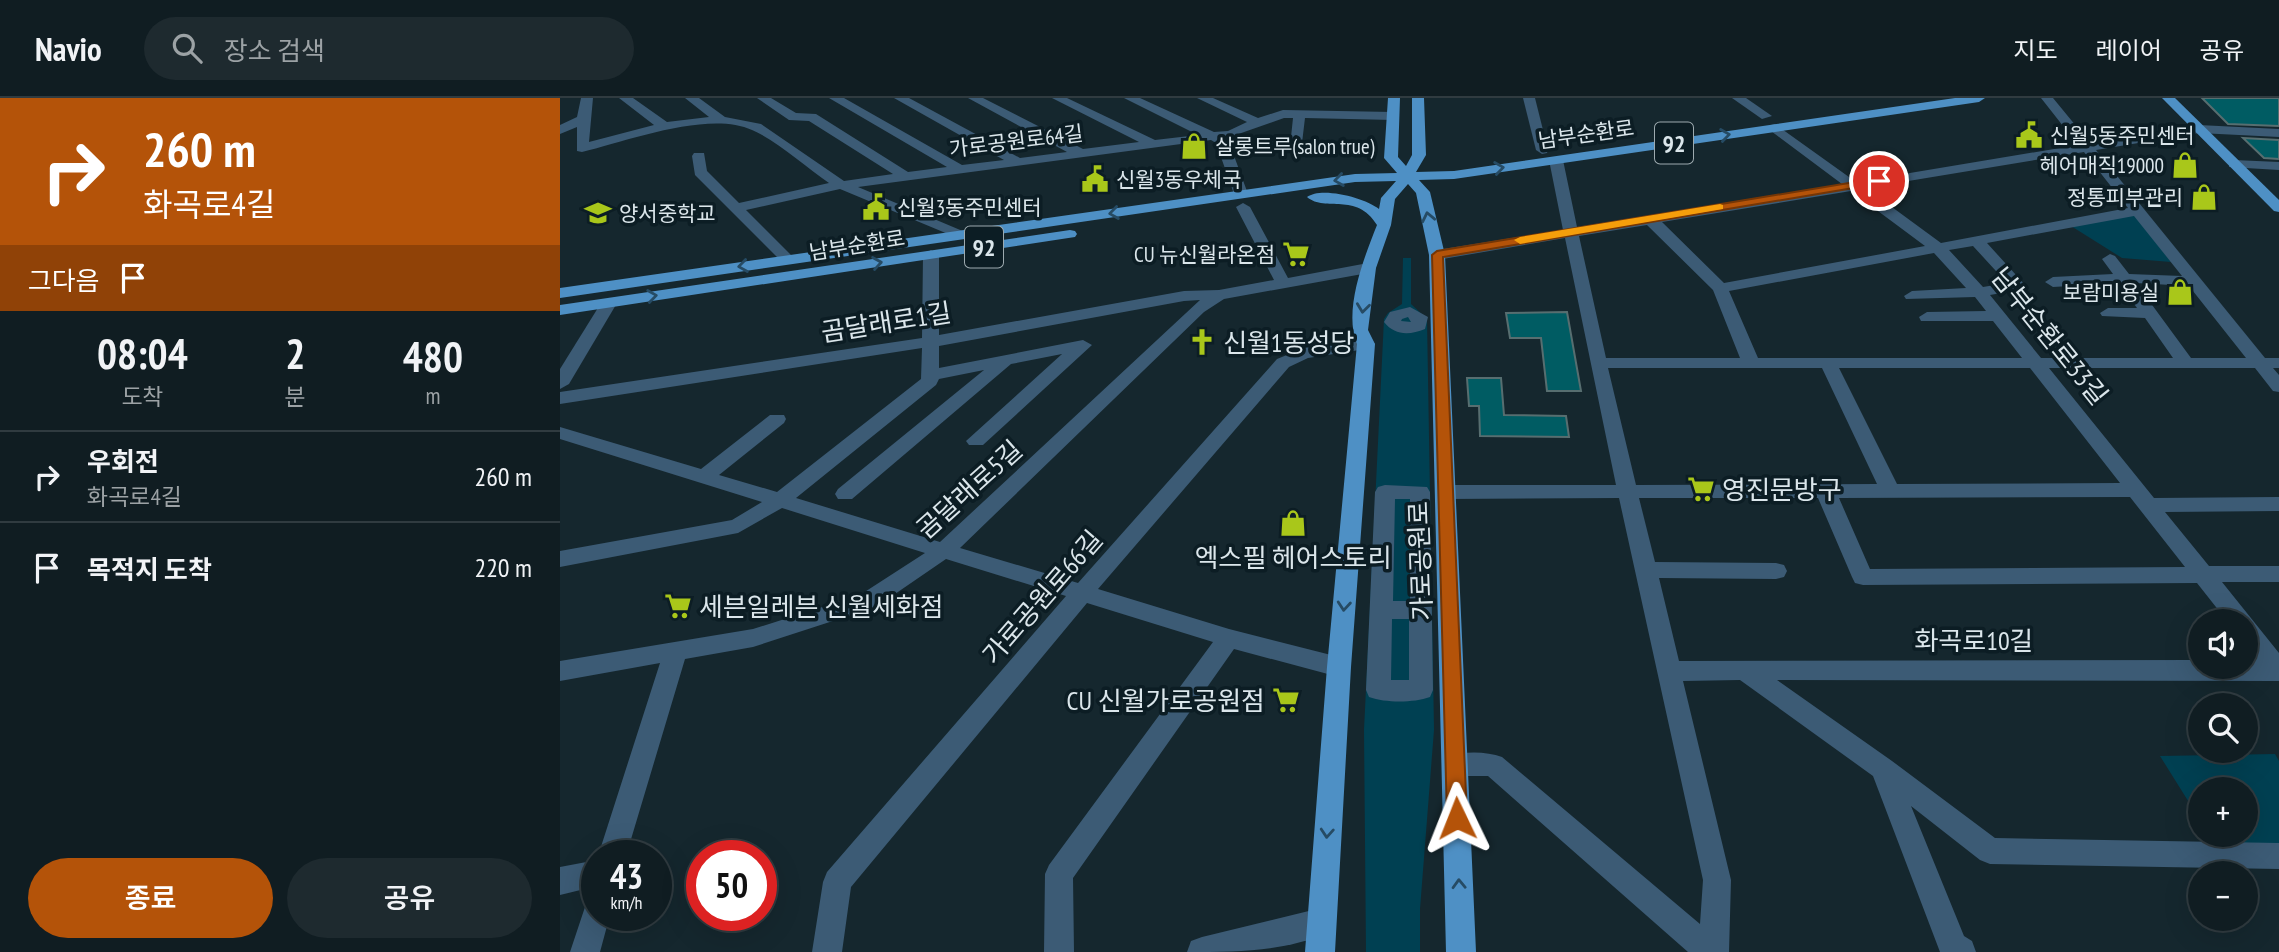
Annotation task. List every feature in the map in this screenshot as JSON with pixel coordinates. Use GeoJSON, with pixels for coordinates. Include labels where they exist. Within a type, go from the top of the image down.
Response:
{"type":"FeatureCollection","features":[{"type":"Feature","properties":{"kind":"main road","name":"가로공원로"},"geometry":{"type":"LineString","coordinates":[[1394,98],[1391,158],[1423,192],[1437,255],[1461,952]]}},
{"type":"Feature","properties":{"kind":"main road"},"geometry":{"type":"LineString","coordinates":[[1320,952],[1339,667],[1366,344],[1360,330],[1368,268],[1384,225],[1388,198],[1407,177],[1419,155],[1418,98]]}},
{"type":"Feature","properties":{"kind":"main road","name":"남부순환로"},"geometry":{"type":"LineString","coordinates":[[1770,122],[1890,98]]}},
{"type":"Feature","properties":{"kind":"main road","name":"남부순환로"},"geometry":{"type":"LineString","coordinates":[[560,310],[930,255],[1242,201],[1355,178],[1454,175],[1549,155],[1770,122],[1979,98]]}},
{"type":"Feature","properties":{"kind":"main road"},"geometry":{"type":"LineString","coordinates":[[2158,98],[2171,101],[2279,208]]}},
{"type":"Feature","properties":{"kind":"main road","name":"남부순환로"},"geometry":{"type":"LineString","coordinates":[[560,293],[960,235],[1242,201],[1314,197],[1360,190],[1407,177]]}},
{"type":"Feature","properties":{"kind":"main road"},"geometry":{"type":"LineString","coordinates":[[1314,197],[1343,199],[1369,206],[1379,213],[1384,225]]}},
{"type":"Feature","properties":{"kind":"street"},"geometry":{"type":"LineString","coordinates":[[587,98],[582,148],[664,126],[724,121],[775,122],[812,117],[906,177]]}},
{"type":"Feature","properties":{"kind":"street"},"geometry":{"type":"LineString","coordinates":[[625,98],[664,126]]}},
{"type":"Feature","properties":{"kind":"street"},"geometry":{"type":"LineString","coordinates":[[691,98],[724,121]]}},
{"type":"Feature","properties":{"kind":"street"},"geometry":{"type":"LineString","coordinates":[[763,98],[775,122],[841,185],[960,235]]}},
{"type":"Feature","properties":{"kind":"street"},"geometry":{"type":"LineString","coordinates":[[900,98],[1018,162]]}},
{"type":"Feature","properties":{"kind":"street"},"geometry":{"type":"LineString","coordinates":[[979,100],[999,98]]}},
{"type":"Feature","properties":{"kind":"street"},"geometry":{"type":"LineString","coordinates":[[1058,98],[1153,145]]}},
{"type":"Feature","properties":{"kind":"street"},"geometry":{"type":"LineString","coordinates":[[1130,98],[1222,141],[1242,201],[1284,284]]}},
{"type":"Feature","properties":{"kind":"street"},"geometry":{"type":"LineString","coordinates":[[1203,98],[1257,122]]}},
{"type":"Feature","properties":{"kind":"street"},"geometry":{"type":"LineString","coordinates":[[1283,114],[1287,98]]}},
{"type":"Feature","properties":{"kind":"street"},"geometry":{"type":"LineString","coordinates":[[1529,98],[1571,231],[1598,363],[1717,880],[1713,952]]}},
{"type":"Feature","properties":{"kind":"street","name":"남부순환로33길"},"geometry":{"type":"LineString","coordinates":[[1738,98],[1938,248],[1999,316],[2231,609]]}},
{"type":"Feature","properties":{"kind":"street"},"geometry":{"type":"LineString","coordinates":[[2047,98],[2279,387]]}},
{"type":"Feature","properties":{"kind":"street"},"geometry":{"type":"LineString","coordinates":[[979,100],[1082,154]]}},
{"type":"Feature","properties":{"kind":"street"},"geometry":{"type":"LineString","coordinates":[[775,122],[836,103],[961,170]]}},
{"type":"Feature","properties":{"kind":"street","name":"가로공원로64길"},"geometry":{"type":"LineString","coordinates":[[736,208],[818,188],[1214,137],[1231,134],[1283,114],[1393,116]]}},
{"type":"Feature","properties":{"kind":"street"},"geometry":{"type":"LineString","coordinates":[[1225,150],[1297,140],[1299,115]]}},
{"type":"Feature","properties":{"kind":"street"},"geometry":{"type":"LineString","coordinates":[[560,130],[583,119]]}},
{"type":"Feature","properties":{"kind":"street"},"geometry":{"type":"LineString","coordinates":[[1437,255],[2199,129],[2279,133]]}},
{"type":"Feature","properties":{"kind":"street"},"geometry":{"type":"LineString","coordinates":[[699,156],[700,172],[788,260]]}},
{"type":"Feature","properties":{"kind":"street"},"geometry":{"type":"LineString","coordinates":[[2234,163],[2279,166]]}},
{"type":"Feature","properties":{"kind":"street"},"geometry":{"type":"LineString","coordinates":[[1720,288],[2137,211]]}},
{"type":"Feature","properties":{"kind":"street"},"geometry":{"type":"LineString","coordinates":[[1650,219],[1720,288],[1751,363]]}},
{"type":"Feature","properties":{"kind":"street"},"geometry":{"type":"LineString","coordinates":[[1912,296],[1979,292],[2018,286],[1977,240]]}},
{"type":"Feature","properties":{"kind":"street"},"geometry":{"type":"LineString","coordinates":[[560,559],[738,526],[780,500],[930,381],[930,255]]}},
{"type":"Feature","properties":{"kind":"street"},"geometry":{"type":"LineString","coordinates":[[2110,259],[2185,362]]}},
{"type":"Feature","properties":{"kind":"street","name":"곰달래로5길"},"geometry":{"type":"LineString","coordinates":[[560,671],[753,638],[868,601],[946,550],[1198,309],[1219,295],[1368,268]]}},
{"type":"Feature","properties":{"kind":"street"},"geometry":{"type":"LineString","coordinates":[[2053,282],[2123,278],[2194,281]]}},
{"type":"Feature","properties":{"kind":"street","name":"곰달래로1길"},"geometry":{"type":"LineString","coordinates":[[560,398],[930,342],[1184,296],[1219,295]]}},
{"type":"Feature","properties":{"kind":"street"},"geometry":{"type":"LineString","coordinates":[[560,384],[609,303]]}},
{"type":"Feature","properties":{"kind":"street"},"geometry":{"type":"LineString","coordinates":[[2108,313],[2149,313]]}},
{"type":"Feature","properties":{"kind":"street"},"geometry":{"type":"LineString","coordinates":[[1927,317],[1999,316]]}},
{"type":"Feature","properties":{"kind":"street"},"geometry":{"type":"LineString","coordinates":[[1392,322],[1391,333],[1421,333],[1421,323]]}},
{"type":"Feature","properties":{"kind":"street","name":"가로공원로66길"},"geometry":{"type":"LineString","coordinates":[[827,952],[837,882],[1082,593],[1283,363],[1304,353],[1366,344]]}},
{"type":"Feature","properties":{"kind":"street"},"geometry":{"type":"LineString","coordinates":[[930,375],[1083,345],[975,441]]}},
{"type":"Feature","properties":{"kind":"street"},"geometry":{"type":"LineString","coordinates":[[845,494],[1007,359]]}},
{"type":"Feature","properties":{"kind":"street"},"geometry":{"type":"LineString","coordinates":[[1598,363],[2279,363]]}},
{"type":"Feature","properties":{"kind":"street"},"geometry":{"type":"LineString","coordinates":[[1828,363],[1891,491]]}},
{"type":"Feature","properties":{"kind":"street"},"geometry":{"type":"LineString","coordinates":[[705,477],[777,419]]}},
{"type":"Feature","properties":{"kind":"street"},"geometry":{"type":"LineString","coordinates":[[560,433],[1229,638],[1339,667]]}},
{"type":"Feature","properties":{"kind":"street"},"geometry":{"type":"LineString","coordinates":[[1446,492],[1891,491],[2279,504]]}},
{"type":"Feature","properties":{"kind":"street"},"geometry":{"type":"LineString","coordinates":[[1385,492],[1420,492],[1421,610],[1421,690],[1378,690],[1385,492]]}},
{"type":"Feature","properties":{"kind":"street"},"geometry":{"type":"LineString","coordinates":[[1826,492],[1863,577],[2279,574]]}},
{"type":"Feature","properties":{"kind":"street"},"geometry":{"type":"LineString","coordinates":[[1647,570],[1776,570]]}},
{"type":"Feature","properties":{"kind":"street"},"geometry":{"type":"LineString","coordinates":[[1381,610],[1421,610]]}},
{"type":"Feature","properties":{"kind":"street"},"geometry":{"type":"LineString","coordinates":[[1059,952],[1059,874],[1229,638]]}},
{"type":"Feature","properties":{"kind":"street"},"geometry":{"type":"LineString","coordinates":[[2258,643],[2279,670]]}},
{"type":"Feature","properties":{"kind":"street"},"geometry":{"type":"LineString","coordinates":[[617,840],[675,653]]}},
{"type":"Feature","properties":{"kind":"street"},"geometry":{"type":"LineString","coordinates":[[1744,670],[1883,769],[1990,851],[2279,856]]}},
{"type":"Feature","properties":{"kind":"street","name":"화곡로10길"},"geometry":{"type":"LineString","coordinates":[[1670,671],[2279,670]]}},
{"type":"Feature","properties":{"kind":"street"},"geometry":{"type":"LineString","coordinates":[[1455,765],[1493,765],[1713,952]]}},
{"type":"Feature","properties":{"kind":"street"},"geometry":{"type":"LineString","coordinates":[[1883,769],[1953,946],[1961,952]]}},
{"type":"Feature","properties":{"kind":"street"},"geometry":{"type":"LineString","coordinates":[[560,881],[581,876]]}},
{"type":"Feature","properties":{"kind":"street"},"geometry":{"type":"LineString","coordinates":[[1202,952],[1321,922]]}},
{"type":"Feature","properties":{"kind":"street"},"geometry":{"type":"LineString","coordinates":[[585,952],[591,931]]}},
{"type":"Feature","properties":{"kind":"shaded area"},"geometry":{"type":"Polygon","coordinates":[[[2135,215],[2171,262],[2122,258],[2071,226],[2135,215]]]}},
{"type":"Feature","properties":{"kind":"shaded area"},"geometry":{"type":"Polygon","coordinates":[[[1403,258],[1411,258],[1411,304],[1427,319],[1434,730],[1420,909],[1420,952],[1366,952],[1364,730],[1384,319],[1402,304],[1403,258]]]}},
{"type":"Feature","properties":{"kind":"shaded area"},"geometry":{"type":"Polygon","coordinates":[[[2258,754],[2275,754],[2279,761],[2279,845],[2258,844],[2258,777],[2188,777],[2188,801],[2160,756],[2188,756],[2188,763],[2258,763],[2258,754]]]}},
{"type":"Feature","properties":{"kind":"building"},"geometry":{"type":"Polygon","coordinates":[[[2202,98],[2279,98],[2279,126],[2228,124],[2202,98]]]}},
{"type":"Feature","properties":{"kind":"building"},"geometry":{"type":"Polygon","coordinates":[[[2243,138],[2279,140],[2279,159],[2264,158],[2243,138]]]}},
{"type":"Feature","properties":{"kind":"building"},"geometry":{"type":"Polygon","coordinates":[[[1567,312],[1581,391],[1547,391],[1541,338],[1510,338],[1506,313],[1567,312]]]}},
{"type":"Feature","properties":{"kind":"building"},"geometry":{"type":"Polygon","coordinates":[[[1467,378],[1501,378],[1504,415],[1566,416],[1569,437],[1480,436],[1479,406],[1469,406],[1467,378]]]}},
{"type":"Feature","properties":{"kind":"slow traffic"},"geometry":{"type":"LineString","coordinates":[[1520,240],[1720,207]]}},
{"type":"Feature","properties":{"kind":"place","name":"신월5동주민센터"},"geometry":{"type":"Point","coordinates":[2029,135]}},
{"type":"Feature","properties":{"kind":"place","name":"살롱트루(salon true)"},"geometry":{"type":"Point","coordinates":[1194,146]}},
{"type":"Feature","properties":{"kind":"place","name":"헤어매직19000"},"geometry":{"type":"Point","coordinates":[2185,165]}},
{"type":"Feature","properties":{"kind":"place","name":"신월3동우체국"},"geometry":{"type":"Point","coordinates":[1095,179]}},
{"type":"Feature","properties":{"kind":"place","name":"정통피부관리"},"geometry":{"type":"Point","coordinates":[2204,197]}},
{"type":"Feature","properties":{"kind":"place","name":"신월3동주민센터"},"geometry":{"type":"Point","coordinates":[876,207]}},
{"type":"Feature","properties":{"kind":"place","name":"양서중학교"},"geometry":{"type":"Point","coordinates":[598,213]}},
{"type":"Feature","properties":{"kind":"place","name":"CU 뉴신월라온점"},"geometry":{"type":"Point","coordinates":[1296,254]}},
{"type":"Feature","properties":{"kind":"place","name":"보람미용실"},"geometry":{"type":"Point","coordinates":[2180,292]}},
{"type":"Feature","properties":{"kind":"place","name":"신월1동성당"},"geometry":{"type":"Point","coordinates":[1202,342]}},
{"type":"Feature","properties":{"kind":"place","name":"영진문방구"},"geometry":{"type":"Point","coordinates":[1701,489]}},
{"type":"Feature","properties":{"kind":"place","name":"엑스필 헤어스토리"},"geometry":{"type":"Point","coordinates":[1293,523]}},
{"type":"Feature","properties":{"kind":"place","name":"세븐일레븐 신월세화점"},"geometry":{"type":"Point","coordinates":[678,606]}},
{"type":"Feature","properties":{"kind":"place","name":"CU 신월가로공원점"},"geometry":{"type":"Point","coordinates":[1286,700]}},
{"type":"Feature","properties":{"kind":"route"},"geometry":{"type":"LineString","coordinates":[[1457,818],[1437,255],[1879,181]]}}]}
